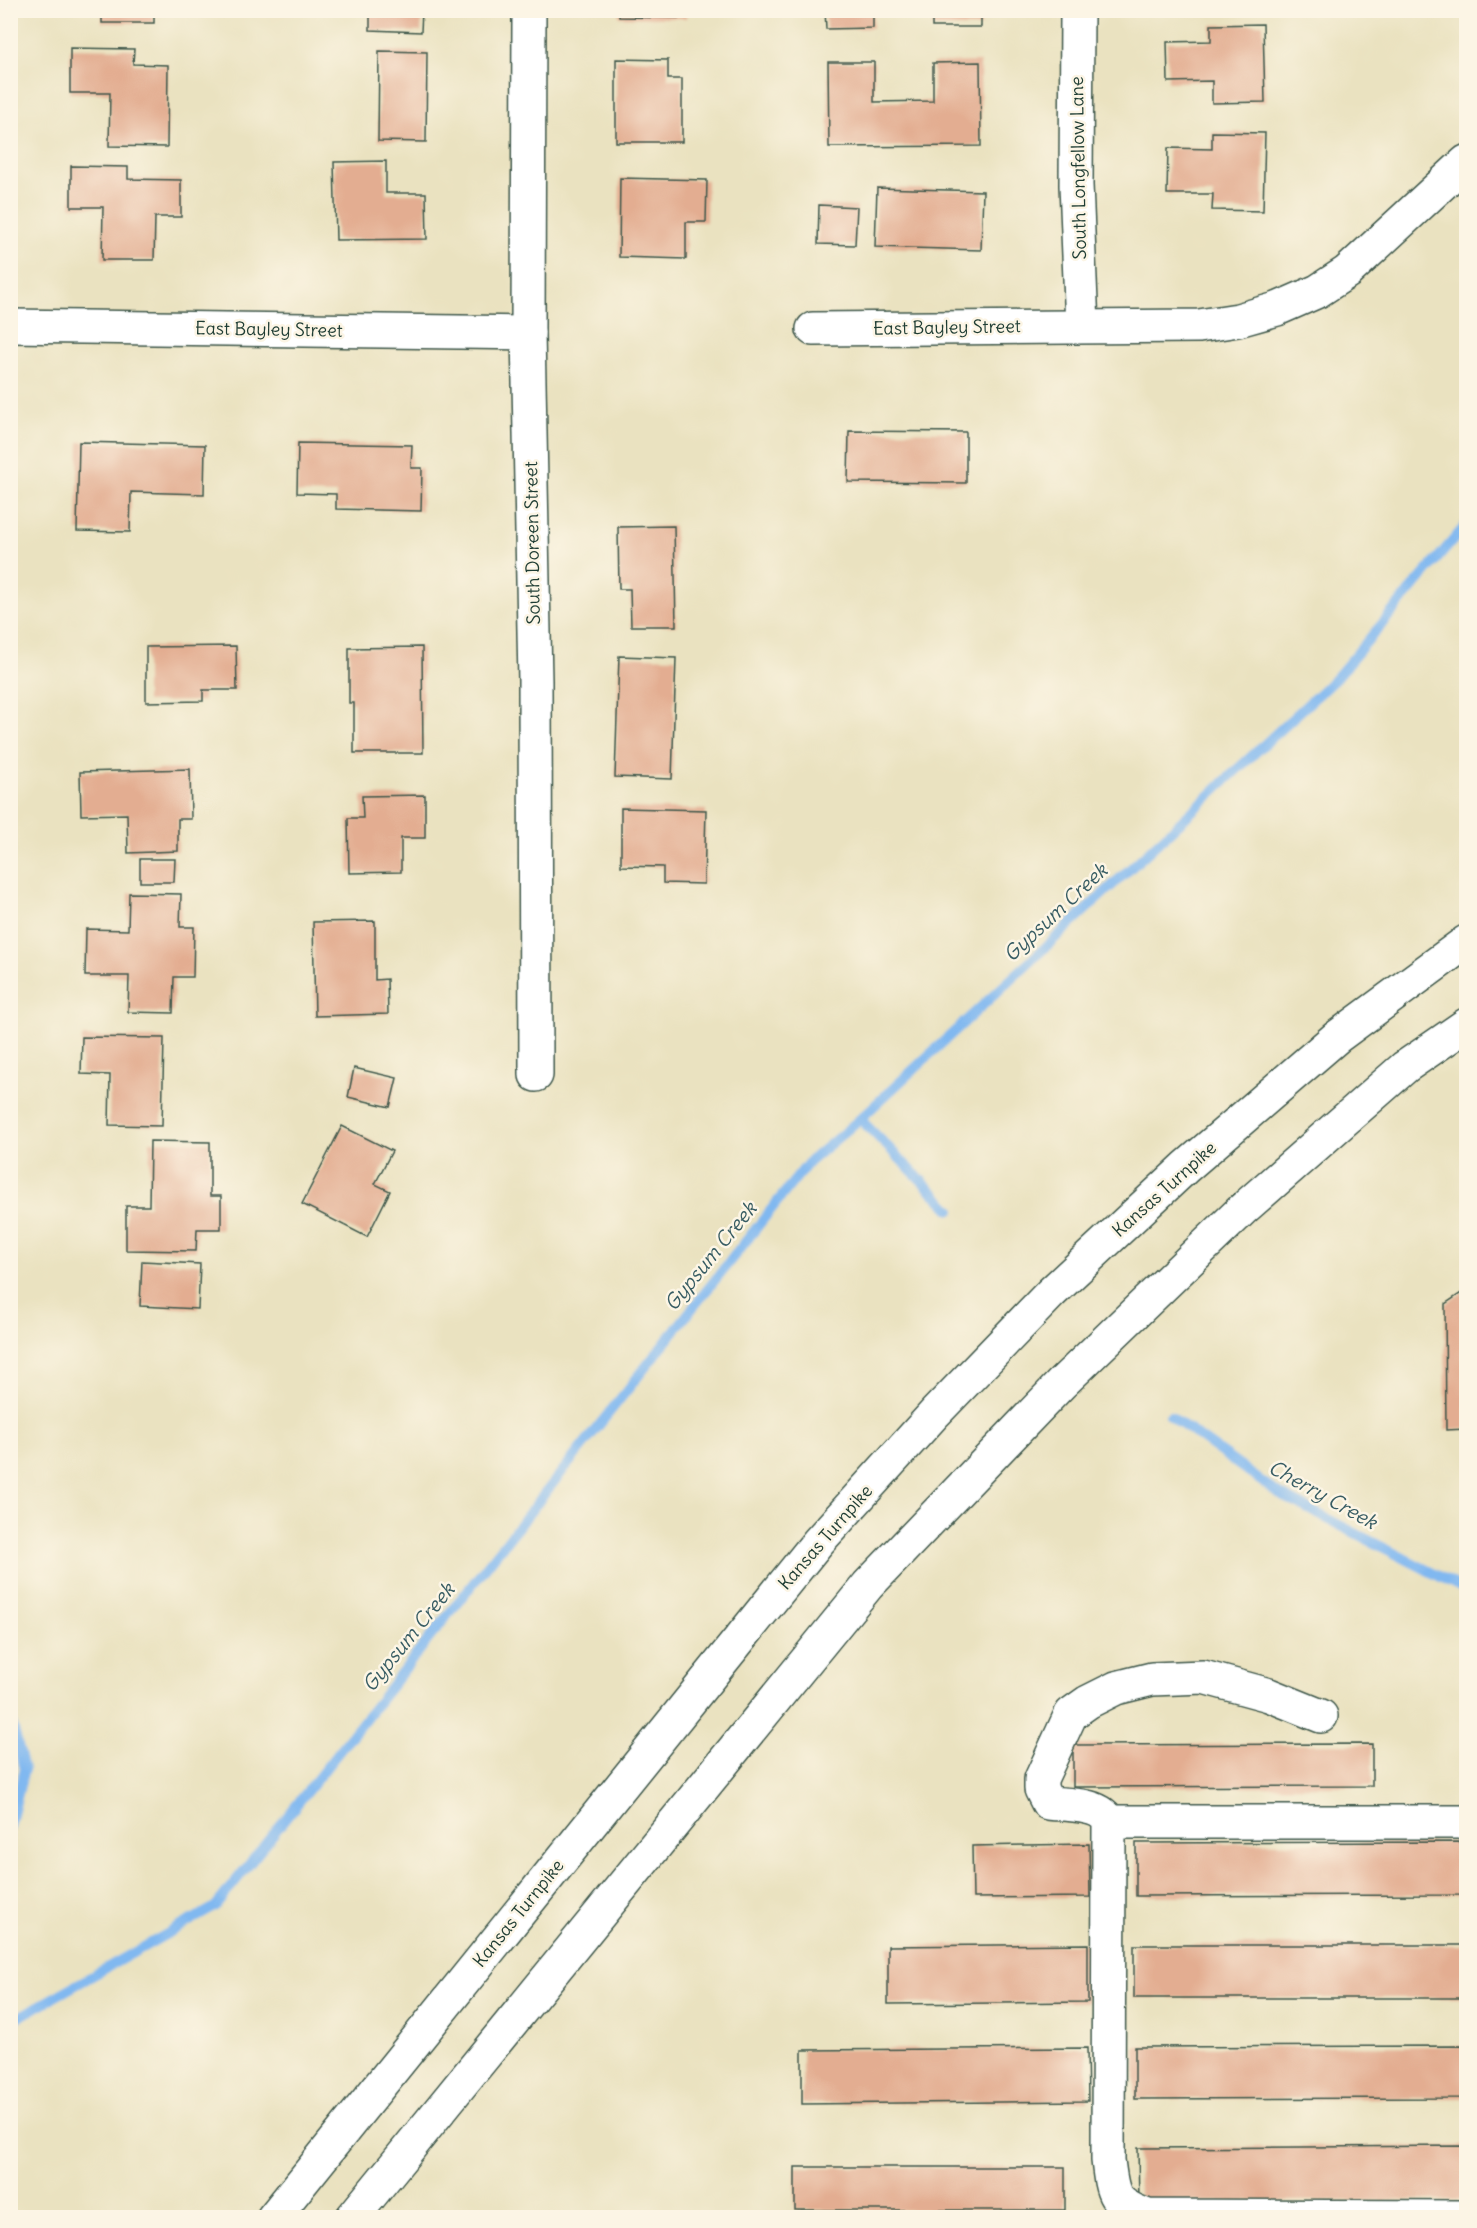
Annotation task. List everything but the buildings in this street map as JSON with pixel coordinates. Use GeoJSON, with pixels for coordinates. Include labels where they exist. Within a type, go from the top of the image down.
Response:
{"type":"FeatureCollection","features":[{"type":"Feature","properties":{"kind":"main road","name":"South Doreen Street"},"geometry":{"type":"LineString","coordinates":[[529,10],[528,333],[535,681],[536,1076]]}},
{"type":"Feature","properties":{"kind":"main road","name":"South Longfellow Lane"},"geometry":{"type":"LineString","coordinates":[[1077,10],[1076,185],[1082,326]]}},
{"type":"Feature","properties":{"kind":"main road","name":"East Bayley Street"},"geometry":{"type":"LineString","coordinates":[[813,329],[1082,326],[1132,328],[1198,326],[1238,320],[1277,309],[1298,300],[1318,291],[1347,272],[1467,162]]}},
{"type":"Feature","properties":{"kind":"main road","name":"East Bayley Street"},"geometry":{"type":"LineString","coordinates":[[10,326],[528,333]]}},
{"type":"Feature","properties":{"kind":"main road","name":"Kansas Turnpike"},"geometry":{"type":"LineString","coordinates":[[273,2217],[818,1542],[935,1413],[1051,1293],[1186,1167],[1337,1037],[1467,942]]}},
{"type":"Feature","properties":{"kind":"main road"},"geometry":{"type":"LineString","coordinates":[[352,2217],[868,1585],[1061,1384],[1243,1209],[1405,1067],[1467,1025]]}},
{"type":"Feature","properties":{"kind":"main road"},"geometry":{"type":"LineString","coordinates":[[1321,1716],[1269,1695],[1203,1677],[1152,1679],[1116,1688],[1088,1702],[1071,1714],[1041,1779],[1041,1789],[1048,1803],[1095,1809],[1106,1815],[1109,1822],[1108,2160],[1112,2191],[1128,2209],[1148,2216],[1467,2217]]}},
{"type":"Feature","properties":{"kind":"main road"},"geometry":{"type":"LineString","coordinates":[[1109,1822],[1467,1822]]}},
{"type":"Feature","properties":{"kind":"waterway","name":"Gypsum Creek"},"geometry":{"type":"LineString","coordinates":[[10,2022],[215,1907],[809,1162],[860,1119],[1336,678],[1466,525]]}},
{"type":"Feature","properties":{"kind":"waterway","name":"Cherry Creek"},"geometry":{"type":"LineString","coordinates":[[860,1119],[951,1210]]}},
{"type":"Feature","properties":{"kind":"waterway","name":"Cherry Creek"},"geometry":{"type":"LineString","coordinates":[[1170,1416],[1279,1494],[1466,1590]]}},
{"type":"Feature","properties":{"kind":"waterway"},"geometry":{"type":"LineString","coordinates":[[10,1715],[24,1769],[10,1826]]}}]}
